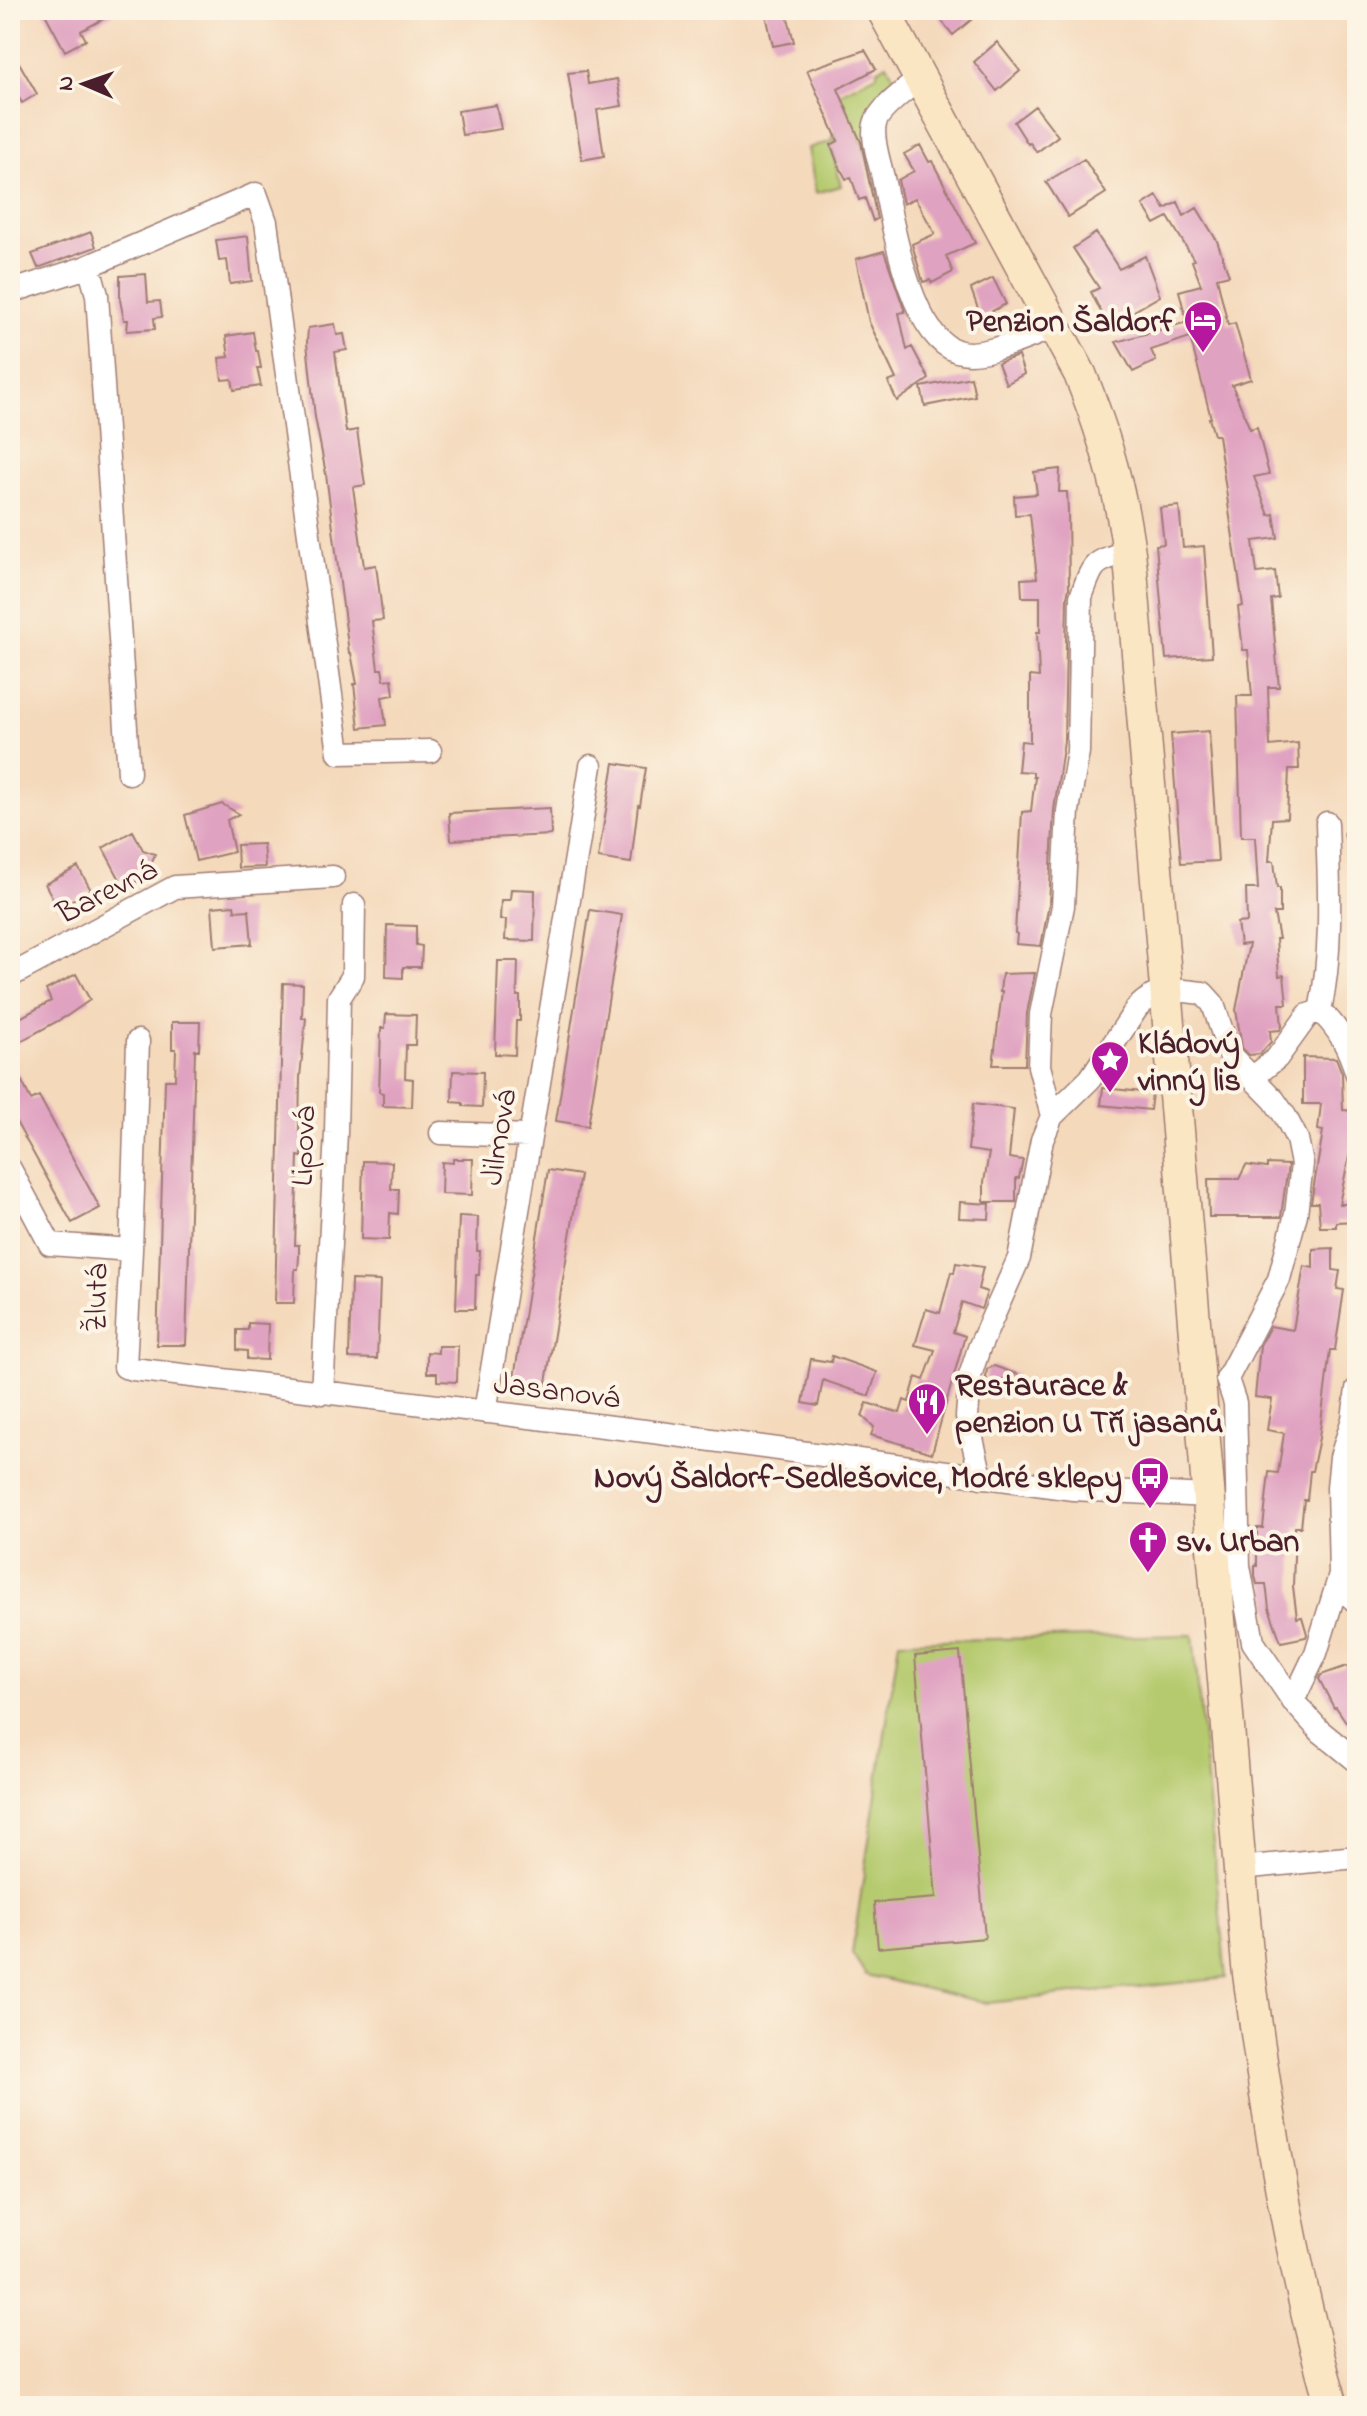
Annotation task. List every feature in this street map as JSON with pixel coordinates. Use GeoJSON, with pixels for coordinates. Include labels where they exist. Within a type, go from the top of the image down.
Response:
{"type":"FeatureCollection","features":[{"type":"Feature","properties":{"kind":"main road"},"geometry":{"type":"LineString","coordinates":[[883,10],[1080,374],[1115,471],[1129,551],[1166,990],[1212,1377],[1207,1496],[1248,1966],[1273,2140],[1314,2338],[1332,2406]]}},
{"type":"Feature","properties":{"kind":"street"},"geometry":{"type":"LineString","coordinates":[[921,77],[878,115],[874,132],[891,219],[917,305],[929,329],[947,348],[962,353],[998,347],[1056,327]]}},
{"type":"Feature","properties":{"kind":"street"},"geometry":{"type":"LineString","coordinates":[[10,292],[89,266],[256,194],[266,222],[339,753],[430,751]]}},
{"type":"Feature","properties":{"kind":"street"},"geometry":{"type":"LineString","coordinates":[[89,266],[97,295],[129,773]]}},
{"type":"Feature","properties":{"kind":"street"},"geometry":{"type":"LineString","coordinates":[[1052,1116],[1039,1066],[1041,1014],[1063,906],[1068,811],[1078,752],[1081,597],[1097,562],[1129,551]]}},
{"type":"Feature","properties":{"kind":"street","name":"Jilmová"},"geometry":{"type":"LineString","coordinates":[[485,1412],[591,766]]}},
{"type":"Feature","properties":{"kind":"street"},"geometry":{"type":"LineString","coordinates":[[1320,1011],[1327,966],[1327,823]]}},
{"type":"Feature","properties":{"kind":"street"},"geometry":{"type":"LineString","coordinates":[[1356,835],[1357,825]]}},
{"type":"Feature","properties":{"kind":"street","name":"Barevná"},"geometry":{"type":"LineString","coordinates":[[10,976],[175,887],[333,877]]}},
{"type":"Feature","properties":{"kind":"street","name":"Lipová"},"geometry":{"type":"LineString","coordinates":[[322,1393],[335,1147],[339,998],[353,976],[354,905]]}},
{"type":"Feature","properties":{"kind":"street"},"geometry":{"type":"LineString","coordinates":[[981,1477],[967,1417],[970,1376],[979,1348],[1019,1258],[1042,1140],[1052,1116],[1090,1079],[1146,999],[1166,990],[1203,993],[1213,1004],[1230,1055],[1274,1100],[1285,1116],[1297,1139],[1302,1164],[1296,1214],[1279,1279],[1212,1377],[1235,1403],[1239,1566],[1253,1642],[1293,1701],[1320,1731],[1357,1761]]}},
{"type":"Feature","properties":{"kind":"street"},"geometry":{"type":"LineString","coordinates":[[1252,1078],[1277,1058],[1308,1015],[1320,1011]]}},
{"type":"Feature","properties":{"kind":"street"},"geometry":{"type":"LineString","coordinates":[[1320,1011],[1342,1036],[1357,1074]]}},
{"type":"Feature","properties":{"kind":"street"},"geometry":{"type":"LineString","coordinates":[[131,1250],[138,1041]]}},
{"type":"Feature","properties":{"kind":"street"},"geometry":{"type":"LineString","coordinates":[[441,1133],[530,1136]]}},
{"type":"Feature","properties":{"kind":"street","name":"Žlutá"},"geometry":{"type":"LineString","coordinates":[[13,1180],[50,1244],[131,1250],[125,1367]]}},
{"type":"Feature","properties":{"kind":"street","name":"Jasanová"},"geometry":{"type":"LineString","coordinates":[[125,1367],[933,1468],[1093,1491],[1207,1496]]}},
{"type":"Feature","properties":{"kind":"street"},"geometry":{"type":"LineString","coordinates":[[1293,1701],[1316,1653],[1338,1584],[1341,1457],[1353,1419],[1357,1389]]}},
{"type":"Feature","properties":{"kind":"street"},"geometry":{"type":"LineString","coordinates":[[1338,1584],[1357,1603]]}},
{"type":"Feature","properties":{"kind":"street"},"geometry":{"type":"LineString","coordinates":[[1239,1868],[1357,1857]]}},
{"type":"Feature","properties":{"kind":"green space"},"geometry":{"type":"Polygon","coordinates":[[[887,64],[902,91],[871,117],[881,201],[863,146],[866,143],[861,142],[855,131],[831,145],[841,186],[816,193],[808,148],[830,142],[834,133],[852,126],[840,93],[877,74],[877,70],[887,64]]]}},
{"type":"Feature","properties":{"kind":"green space"},"geometry":{"type":"Polygon","coordinates":[[[1193,1635],[1226,1978],[987,2003],[866,1975],[852,1953],[899,1641],[1193,1635]]]}},
{"type":"Feature","properties":{"kind":"building"},"geometry":{"type":"Polygon","coordinates":[[[43,10],[120,10],[81,31],[86,40],[65,51],[43,10]]]}},
{"type":"Feature","properties":{"kind":"building"},"geometry":{"type":"Polygon","coordinates":[[[765,10],[786,10],[794,42],[773,46],[765,10]]]}},
{"type":"Feature","properties":{"kind":"building"},"geometry":{"type":"Polygon","coordinates":[[[933,10],[983,10],[953,35],[933,10]]]}},
{"type":"Feature","properties":{"kind":"building"},"geometry":{"type":"Polygon","coordinates":[[[997,42],[1020,71],[997,91],[974,62],[997,42]]]}},
{"type":"Feature","properties":{"kind":"building"},"geometry":{"type":"Polygon","coordinates":[[[10,47],[37,94],[22,103],[10,83],[10,47]]]}},
{"type":"Feature","properties":{"kind":"building"},"geometry":{"type":"Polygon","coordinates":[[[865,50],[876,69],[838,89],[861,142],[877,219],[873,221],[865,198],[859,200],[851,177],[846,179],[838,164],[831,145],[838,141],[807,70],[865,50]]]}},
{"type":"Feature","properties":{"kind":"building"},"geometry":{"type":"Polygon","coordinates":[[[586,71],[588,84],[617,79],[622,106],[597,110],[604,156],[582,160],[568,73],[586,71]]]}},
{"type":"Feature","properties":{"kind":"building"},"geometry":{"type":"Polygon","coordinates":[[[496,105],[501,129],[462,135],[458,111],[496,105]]]}},
{"type":"Feature","properties":{"kind":"building"},"geometry":{"type":"Polygon","coordinates":[[[1035,106],[1058,136],[1037,152],[1014,122],[1035,106]]]}},
{"type":"Feature","properties":{"kind":"building"},"geometry":{"type":"Polygon","coordinates":[[[920,145],[929,162],[932,161],[975,243],[946,256],[953,272],[932,283],[930,280],[923,282],[912,244],[935,234],[915,198],[903,204],[898,180],[914,171],[904,154],[920,145]]]}},
{"type":"Feature","properties":{"kind":"building"},"geometry":{"type":"Polygon","coordinates":[[[1084,159],[1106,193],[1068,217],[1046,182],[1084,159]]]}},
{"type":"Feature","properties":{"kind":"building"},"geometry":{"type":"Polygon","coordinates":[[[1157,196],[1165,209],[1178,202],[1184,216],[1197,208],[1217,241],[1229,275],[1217,278],[1228,325],[1235,323],[1251,379],[1232,385],[1250,429],[1257,427],[1269,474],[1254,477],[1269,515],[1274,514],[1278,538],[1253,541],[1257,573],[1275,571],[1278,598],[1271,599],[1279,687],[1268,687],[1270,746],[1298,743],[1299,769],[1289,769],[1287,818],[1272,819],[1269,861],[1274,861],[1277,888],[1280,888],[1280,913],[1274,913],[1279,939],[1276,939],[1279,976],[1284,975],[1287,1004],[1280,1004],[1282,1027],[1270,1031],[1271,1042],[1260,1054],[1249,1055],[1242,1048],[1236,1010],[1249,944],[1240,945],[1237,923],[1247,922],[1246,889],[1258,889],[1255,837],[1241,837],[1237,696],[1252,696],[1248,650],[1243,650],[1238,607],[1243,606],[1218,435],[1214,435],[1209,418],[1190,337],[1151,350],[1156,361],[1133,372],[1116,342],[1187,322],[1179,291],[1201,285],[1194,260],[1168,217],[1155,224],[1143,205],[1157,196]]]}},
{"type":"Feature","properties":{"kind":"building"},"geometry":{"type":"Polygon","coordinates":[[[91,232],[96,247],[38,268],[32,254],[91,232]]]}},
{"type":"Feature","properties":{"kind":"building"},"geometry":{"type":"Polygon","coordinates":[[[1096,233],[1119,269],[1145,256],[1160,296],[1108,326],[1091,292],[1099,288],[1073,248],[1096,233]]]}},
{"type":"Feature","properties":{"kind":"building"},"geometry":{"type":"Polygon","coordinates":[[[248,236],[252,281],[230,284],[227,260],[219,261],[216,240],[248,236]]]}},
{"type":"Feature","properties":{"kind":"building"},"geometry":{"type":"Polygon","coordinates":[[[884,251],[905,312],[899,313],[907,350],[912,347],[929,379],[897,401],[888,382],[896,379],[869,322],[856,259],[884,251]]]}},
{"type":"Feature","properties":{"kind":"building"},"geometry":{"type":"Polygon","coordinates":[[[146,274],[148,302],[160,301],[162,317],[154,318],[155,329],[127,331],[128,320],[124,320],[120,300],[120,276],[146,274]]]}},
{"type":"Feature","properties":{"kind":"building"},"geometry":{"type":"Polygon","coordinates":[[[993,278],[1006,304],[981,317],[971,289],[993,278]]]}},
{"type":"Feature","properties":{"kind":"building"},"geometry":{"type":"Polygon","coordinates":[[[335,324],[337,335],[344,334],[347,350],[335,352],[346,432],[357,430],[365,485],[353,487],[364,567],[376,565],[383,620],[372,621],[378,669],[382,669],[384,680],[392,679],[394,695],[382,697],[386,725],[359,728],[354,684],[357,684],[349,653],[307,343],[308,328],[335,324]]]}},
{"type":"Feature","properties":{"kind":"building"},"geometry":{"type":"Polygon","coordinates":[[[253,332],[261,368],[257,368],[261,386],[234,390],[232,379],[222,380],[219,358],[229,357],[226,336],[253,332]]]}},
{"type":"Feature","properties":{"kind":"building"},"geometry":{"type":"Polygon","coordinates":[[[1018,356],[1024,374],[1006,384],[998,363],[1018,356]]]}},
{"type":"Feature","properties":{"kind":"building"},"geometry":{"type":"Polygon","coordinates":[[[971,377],[975,396],[925,406],[921,387],[971,377]]]}},
{"type":"Feature","properties":{"kind":"building"},"geometry":{"type":"Polygon","coordinates":[[[1060,469],[1059,492],[1067,492],[1068,511],[1064,741],[1054,810],[1049,904],[1041,946],[1016,944],[1015,933],[1022,812],[1031,811],[1035,777],[1033,772],[1018,771],[1021,741],[1030,742],[1030,676],[1039,677],[1037,632],[1040,632],[1040,597],[1022,597],[1021,579],[1037,578],[1030,514],[1015,515],[1014,496],[1037,494],[1034,472],[1060,469]]]}},
{"type":"Feature","properties":{"kind":"building"},"geometry":{"type":"Polygon","coordinates":[[[1179,506],[1183,548],[1204,546],[1212,656],[1166,659],[1156,545],[1164,544],[1160,508],[1179,506]]]}},
{"type":"Feature","properties":{"kind":"building"},"geometry":{"type":"Polygon","coordinates":[[[1209,731],[1218,861],[1181,863],[1171,734],[1209,731]]]}},
{"type":"Feature","properties":{"kind":"building"},"geometry":{"type":"Polygon","coordinates":[[[614,763],[646,768],[631,863],[598,858],[614,763]]]}},
{"type":"Feature","properties":{"kind":"building"},"geometry":{"type":"Polygon","coordinates":[[[222,804],[239,814],[227,820],[234,852],[196,861],[185,815],[222,804]]]}},
{"type":"Feature","properties":{"kind":"building"},"geometry":{"type":"Polygon","coordinates":[[[550,808],[551,835],[451,840],[449,813],[550,808]]]}},
{"type":"Feature","properties":{"kind":"building"},"geometry":{"type":"Polygon","coordinates":[[[133,831],[143,850],[155,854],[151,864],[154,870],[125,889],[103,848],[133,831]]]}},
{"type":"Feature","properties":{"kind":"building"},"geometry":{"type":"Polygon","coordinates":[[[263,844],[265,867],[238,868],[237,845],[263,844]]]}},
{"type":"Feature","properties":{"kind":"building"},"geometry":{"type":"Polygon","coordinates":[[[78,867],[91,890],[58,908],[45,884],[78,867]]]}},
{"type":"Feature","properties":{"kind":"building"},"geometry":{"type":"Polygon","coordinates":[[[511,889],[535,890],[534,941],[505,940],[506,920],[500,920],[501,900],[510,900],[511,889]]]}},
{"type":"Feature","properties":{"kind":"building"},"geometry":{"type":"Polygon","coordinates":[[[234,905],[235,911],[249,910],[252,944],[215,947],[212,907],[234,905]]]}},
{"type":"Feature","properties":{"kind":"building"},"geometry":{"type":"Polygon","coordinates":[[[590,910],[622,915],[588,1126],[556,1121],[590,910]]]}},
{"type":"Feature","properties":{"kind":"building"},"geometry":{"type":"Polygon","coordinates":[[[387,925],[416,926],[416,945],[422,946],[421,967],[403,967],[403,978],[386,977],[387,925]]]}},
{"type":"Feature","properties":{"kind":"building"},"geometry":{"type":"Polygon","coordinates":[[[498,961],[518,961],[520,1021],[516,1021],[515,1055],[495,1054],[498,961]]]}},
{"type":"Feature","properties":{"kind":"building"},"geometry":{"type":"Polygon","coordinates":[[[1035,973],[1027,1013],[1025,1065],[993,1065],[1002,974],[1035,973]]]}},
{"type":"Feature","properties":{"kind":"building"},"geometry":{"type":"Polygon","coordinates":[[[76,974],[90,1000],[10,1047],[10,999],[20,1018],[51,1001],[46,990],[76,974]]]}},
{"type":"Feature","properties":{"kind":"building"},"geometry":{"type":"Polygon","coordinates":[[[283,983],[303,984],[302,1018],[306,1018],[300,1077],[302,1157],[298,1156],[295,1245],[299,1245],[299,1257],[298,1269],[295,1269],[294,1303],[275,1303],[283,983]]]}},
{"type":"Feature","properties":{"kind":"building"},"geometry":{"type":"Polygon","coordinates":[[[386,1014],[416,1015],[415,1045],[406,1045],[405,1078],[413,1079],[412,1107],[383,1106],[383,1093],[379,1092],[381,1028],[385,1028],[386,1014]]]}},
{"type":"Feature","properties":{"kind":"building"},"geometry":{"type":"Polygon","coordinates":[[[172,1022],[200,1022],[199,1050],[195,1050],[186,1345],[157,1345],[165,1080],[175,1080],[176,1049],[172,1049],[172,1022]]]}},
{"type":"Feature","properties":{"kind":"building"},"geometry":{"type":"Polygon","coordinates":[[[10,1057],[31,1100],[39,1096],[100,1208],[72,1223],[10,1111],[10,1057]]]}},
{"type":"Feature","properties":{"kind":"building"},"geometry":{"type":"Polygon","coordinates":[[[1303,1057],[1336,1058],[1342,1073],[1343,1110],[1355,1111],[1354,1133],[1339,1204],[1357,1204],[1357,1221],[1336,1222],[1336,1227],[1320,1227],[1318,1203],[1311,1203],[1323,1131],[1318,1130],[1321,1104],[1303,1104],[1303,1057]]]}},
{"type":"Feature","properties":{"kind":"building"},"geometry":{"type":"Polygon","coordinates":[[[453,1071],[483,1072],[482,1107],[452,1102],[453,1071]]]}},
{"type":"Feature","properties":{"kind":"building"},"geometry":{"type":"Polygon","coordinates":[[[1103,1088],[1152,1093],[1150,1110],[1101,1105],[1103,1088]]]}},
{"type":"Feature","properties":{"kind":"building"},"geometry":{"type":"Polygon","coordinates":[[[973,1104],[1014,1109],[1009,1158],[1023,1160],[1019,1178],[1016,1178],[1016,1202],[984,1202],[989,1153],[968,1150],[973,1104]]]}},
{"type":"Feature","properties":{"kind":"building"},"geometry":{"type":"Polygon","coordinates":[[[453,1159],[473,1159],[472,1195],[441,1194],[442,1162],[453,1163],[453,1159]]]}},
{"type":"Feature","properties":{"kind":"building"},"geometry":{"type":"Polygon","coordinates":[[[363,1161],[392,1162],[391,1189],[399,1189],[398,1214],[390,1213],[389,1240],[361,1239],[363,1161]]]}},
{"type":"Feature","properties":{"kind":"building"},"geometry":{"type":"Polygon","coordinates":[[[1267,1164],[1288,1165],[1281,1217],[1209,1217],[1208,1179],[1239,1179],[1246,1165],[1267,1168],[1267,1164]]]}},
{"type":"Feature","properties":{"kind":"building"},"geometry":{"type":"Polygon","coordinates":[[[548,1170],[580,1175],[545,1389],[513,1384],[548,1170]]]}},
{"type":"Feature","properties":{"kind":"building"},"geometry":{"type":"Polygon","coordinates":[[[960,1202],[990,1204],[989,1219],[959,1218],[960,1202]]]}},
{"type":"Feature","properties":{"kind":"building"},"geometry":{"type":"Polygon","coordinates":[[[459,1216],[478,1217],[477,1251],[480,1251],[475,1309],[456,1309],[459,1216]]]}},
{"type":"Feature","properties":{"kind":"building"},"geometry":{"type":"Polygon","coordinates":[[[1333,1248],[1333,1270],[1340,1271],[1337,1289],[1344,1290],[1335,1350],[1330,1350],[1319,1438],[1310,1471],[1307,1500],[1304,1500],[1301,1527],[1295,1527],[1293,1587],[1297,1618],[1302,1617],[1307,1634],[1306,1637],[1281,1642],[1269,1608],[1266,1584],[1257,1584],[1255,1576],[1257,1528],[1263,1528],[1269,1472],[1278,1473],[1284,1433],[1267,1430],[1272,1399],[1255,1397],[1260,1345],[1270,1326],[1293,1330],[1304,1266],[1313,1268],[1313,1249],[1333,1248]]]}},
{"type":"Feature","properties":{"kind":"building"},"geometry":{"type":"Polygon","coordinates":[[[956,1263],[983,1267],[978,1289],[987,1292],[981,1309],[962,1302],[953,1332],[965,1336],[932,1453],[871,1435],[874,1427],[862,1416],[867,1403],[900,1413],[904,1400],[909,1402],[916,1377],[924,1380],[935,1350],[915,1345],[926,1309],[940,1313],[956,1263]]]}},
{"type":"Feature","properties":{"kind":"building"},"geometry":{"type":"Polygon","coordinates":[[[351,1280],[380,1281],[377,1359],[349,1358],[351,1280]]]}},
{"type":"Feature","properties":{"kind":"building"},"geometry":{"type":"Polygon","coordinates":[[[248,1323],[268,1324],[267,1360],[247,1359],[247,1351],[237,1350],[237,1330],[248,1330],[248,1323]]]}},
{"type":"Feature","properties":{"kind":"building"},"geometry":{"type":"Polygon","coordinates":[[[438,1346],[458,1346],[457,1382],[437,1381],[437,1373],[427,1373],[427,1352],[438,1353],[438,1346]]]}},
{"type":"Feature","properties":{"kind":"building"},"geometry":{"type":"Polygon","coordinates":[[[832,1356],[877,1372],[869,1396],[823,1380],[818,1406],[803,1403],[811,1359],[831,1362],[832,1356]]]}},
{"type":"Feature","properties":{"kind":"building"},"geometry":{"type":"Polygon","coordinates":[[[994,1366],[1017,1374],[994,1384],[988,1382],[987,1369],[994,1366]]]}},
{"type":"Feature","properties":{"kind":"building"},"geometry":{"type":"Polygon","coordinates":[[[960,1652],[985,1938],[878,1948],[874,1903],[936,1898],[915,1656],[960,1652]]]}},
{"type":"Feature","properties":{"kind":"building"},"geometry":{"type":"Polygon","coordinates":[[[1347,1666],[1357,1694],[1357,1738],[1334,1708],[1319,1679],[1321,1675],[1347,1666]]]}},
{"type":"Feature","properties":{"kind":"place","name":"Penzion Šaldorf"},"geometry":{"type":"Point","coordinates":[1203,354]}},
{"type":"Feature","properties":{"kind":"place","name":"Kládový vinný lis"},"geometry":{"type":"Point","coordinates":[1110,1094]}},
{"type":"Feature","properties":{"kind":"place","name":"Restaurace & penzion U Tří jasanů"},"geometry":{"type":"Point","coordinates":[927,1436]}},
{"type":"Feature","properties":{"kind":"place","name":"Nový Šaldorf-Sedlešovice, Modré sklepy"},"geometry":{"type":"Point","coordinates":[1150,1510]}},
{"type":"Feature","properties":{"kind":"place","name":"sv. Urban"},"geometry":{"type":"Point","coordinates":[1148,1574]}}]}
